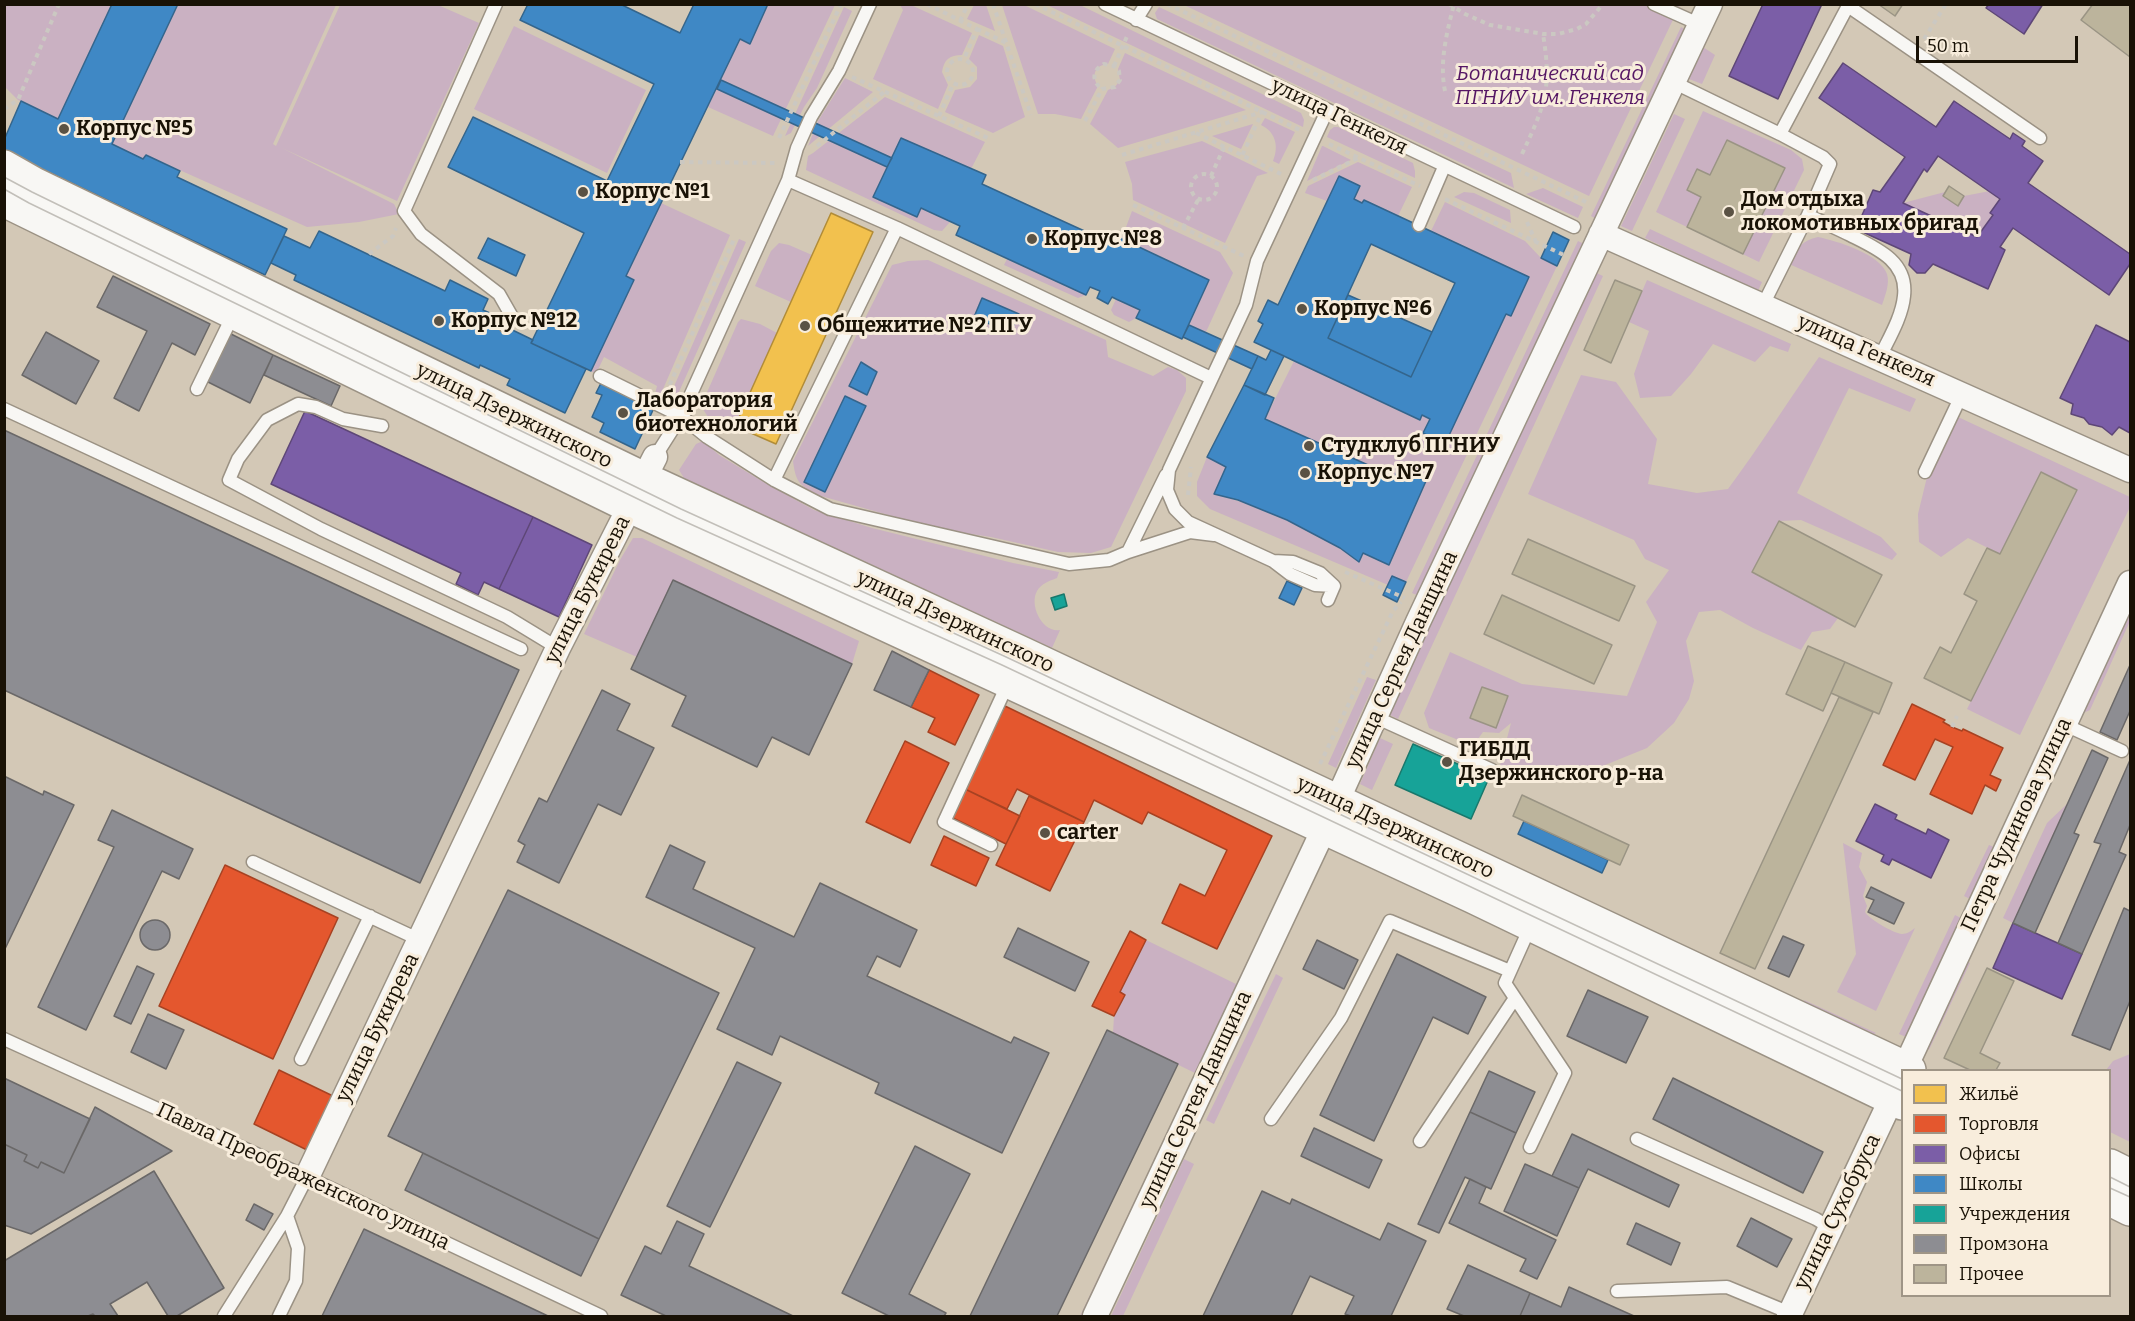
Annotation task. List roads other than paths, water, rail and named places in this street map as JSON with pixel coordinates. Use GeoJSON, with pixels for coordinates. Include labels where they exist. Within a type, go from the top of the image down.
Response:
{"type":"FeatureCollection","features":[{"type":"Feature","properties":{"kind":"main road","name":"улица Дзержинского"},"geometry":{"type":"LineString","coordinates":[[4,167],[34,184],[643,481],[1015,666],[1901,1081]]}},
{"type":"Feature","properties":{"kind":"main road","name":"улица Дзержинского"},"geometry":{"type":"LineString","coordinates":[[4,200],[234,312],[643,481]]}},
{"type":"Feature","properties":{"kind":"main road","name":"улица Дзержинского"},"geometry":{"type":"LineString","coordinates":[[1331,814],[1531,924],[1901,1081]]}},
{"type":"Feature","properties":{"kind":"main road"},"geometry":{"type":"LineString","coordinates":[[2111,1167],[2130,1176]]}},
{"type":"Feature","properties":{"kind":"main road"},"geometry":{"type":"LineString","coordinates":[[2111,1200],[2130,1209]]}},
{"type":"Feature","properties":{"kind":"street","name":"улица Сергея Данщина"},"geometry":{"type":"LineString","coordinates":[[1095,1317],[1601,234],[1706,15]]}},
{"type":"Feature","properties":{"kind":"street","name":"улица Генкеля"},"geometry":{"type":"LineString","coordinates":[[1601,234],[2130,470]]}},
{"type":"Feature","properties":{"kind":"street","name":"улица Букирева"},"geometry":{"type":"LineString","coordinates":[[307,1177],[558,648],[643,481]]}},
{"type":"Feature","properties":{"kind":"street","name":"Петра Чудинова улица"},"geometry":{"type":"LineString","coordinates":[[1907,1069],[2063,724],[2130,583]]}},
{"type":"Feature","properties":{"kind":"street","name":"улица Сухобруса"},"geometry":{"type":"LineString","coordinates":[[1789,1315],[1829,1227],[1901,1083]]}},
{"type":"Feature","properties":{"kind":"lane"},"geometry":{"type":"LineString","coordinates":[[496,4],[404,211],[420,234],[499,294],[511,315],[506,327]]}},
{"type":"Feature","properties":{"kind":"lane","name":"улица Букирева"},"geometry":{"type":"LineString","coordinates":[[643,481],[681,416],[788,180],[797,148],[811,117],[839,71],[870,4]]}},
{"type":"Feature","properties":{"kind":"lane","name":"улица Генкеля"},"geometry":{"type":"LineString","coordinates":[[1105,4],[1574,228]]}},
{"type":"Feature","properties":{"kind":"lane"},"geometry":{"type":"LineString","coordinates":[[1136,20],[1146,4]]}},
{"type":"Feature","properties":{"kind":"lane"},"geometry":{"type":"LineString","coordinates":[[1654,4],[1706,15]]}},
{"type":"Feature","properties":{"kind":"lane"},"geometry":{"type":"LineString","coordinates":[[1780,134],[1849,5],[2040,138]]}},
{"type":"Feature","properties":{"kind":"lane"},"geometry":{"type":"LineString","coordinates":[[1673,82],[1780,134],[1823,157],[1830,164],[1808,215],[1763,306]]}},
{"type":"Feature","properties":{"kind":"lane"},"geometry":{"type":"LineString","coordinates":[[1128,552],[1246,305],[1257,261],[1327,111]]}},
{"type":"Feature","properties":{"kind":"lane"},"geometry":{"type":"LineString","coordinates":[[1419,225],[1444,167]]}},
{"type":"Feature","properties":{"kind":"lane"},"geometry":{"type":"LineString","coordinates":[[788,180],[897,228],[1211,378]]}},
{"type":"Feature","properties":{"kind":"lane"},"geometry":{"type":"LineString","coordinates":[[1808,215],[1879,249],[1900,271],[1904,286],[1903,303],[1880,357]]}},
{"type":"Feature","properties":{"kind":"lane"},"geometry":{"type":"LineString","coordinates":[[774,480],[897,228]]}},
{"type":"Feature","properties":{"kind":"lane"},"geometry":{"type":"LineString","coordinates":[[197,389],[234,312]]}},
{"type":"Feature","properties":{"kind":"lane"},"geometry":{"type":"LineString","coordinates":[[600,376],[681,416],[707,437],[774,480],[830,509],[1069,564],[1108,560],[1190,532],[1214,535]]}},
{"type":"Feature","properties":{"kind":"lane"},"geometry":{"type":"LineString","coordinates":[[1925,472],[1962,394]]}},
{"type":"Feature","properties":{"kind":"lane"},"geometry":{"type":"LineString","coordinates":[[382,426],[343,419],[316,407],[298,404],[267,420],[238,459],[229,480],[321,529],[507,617],[558,648]]}},
{"type":"Feature","properties":{"kind":"lane"},"geometry":{"type":"LineString","coordinates":[[4,409],[521,649]]}},
{"type":"Feature","properties":{"kind":"lane"},"geometry":{"type":"LineString","coordinates":[[1169,470],[1167,490],[1175,509],[1188,522],[1273,561],[1290,574],[1315,585],[1334,586],[1328,600]]}},
{"type":"Feature","properties":{"kind":"lane"},"geometry":{"type":"LineString","coordinates":[[991,845],[944,822],[1015,666]]}},
{"type":"Feature","properties":{"kind":"lane"},"geometry":{"type":"LineString","coordinates":[[1376,717],[1492,770]]}},
{"type":"Feature","properties":{"kind":"lane"},"geometry":{"type":"LineString","coordinates":[[2063,724],[2122,751]]}},
{"type":"Feature","properties":{"kind":"lane"},"geometry":{"type":"LineString","coordinates":[[253,862],[420,940]]}},
{"type":"Feature","properties":{"kind":"lane"},"geometry":{"type":"LineString","coordinates":[[301,1059],[370,916]]}},
{"type":"Feature","properties":{"kind":"lane"},"geometry":{"type":"LineString","coordinates":[[1271,1119],[1341,1018],[1390,921],[1510,971]]}},
{"type":"Feature","properties":{"kind":"lane"},"geometry":{"type":"LineString","coordinates":[[1530,1147],[1565,1073],[1505,983],[1531,924]]}},
{"type":"Feature","properties":{"kind":"lane"},"geometry":{"type":"LineString","coordinates":[[1420,1141],[1515,998]]}},
{"type":"Feature","properties":{"kind":"lane","name":"Павла Преображенского улица"},"geometry":{"type":"LineString","coordinates":[[4,1039],[307,1177],[601,1317]]}},
{"type":"Feature","properties":{"kind":"lane"},"geometry":{"type":"LineString","coordinates":[[1637,1139],[1816,1219],[1829,1227]]}},
{"type":"Feature","properties":{"kind":"lane"},"geometry":{"type":"LineString","coordinates":[[224,1317],[287,1216],[307,1177]]}},
{"type":"Feature","properties":{"kind":"lane"},"geometry":{"type":"LineString","coordinates":[[279,1317],[296,1281],[298,1248],[287,1216]]}},
{"type":"Feature","properties":{"kind":"lane"},"geometry":{"type":"LineString","coordinates":[[1617,1291],[1726,1287],[1789,1315]]}},
{"type":"Feature","properties":{"kind":"tram line"},"geometry":{"type":"LineString","coordinates":[[4,177],[681,509],[1004,656],[1901,1079]]}},
{"type":"Feature","properties":{"kind":"tram line"},"geometry":{"type":"LineString","coordinates":[[4,189],[677,518],[1002,665],[1901,1091]]}},
{"type":"Feature","properties":{"kind":"tram line"},"geometry":{"type":"LineString","coordinates":[[2111,1178],[2130,1187]]}},
{"type":"Feature","properties":{"kind":"tram line"},"geometry":{"type":"LineString","coordinates":[[2111,1188],[2130,1197]]}},
{"type":"Feature","properties":{"kind":"place","name":"Корпус №5"},"geometry":{"type":"Point","coordinates":[64,129]}},
{"type":"Feature","properties":{"kind":"place","name":"Корпус №1"},"geometry":{"type":"Point","coordinates":[583,192]}},
{"type":"Feature","properties":{"kind":"place","name":"Дом отдыха локомотивных бригад"},"geometry":{"type":"Point","coordinates":[1729,212]}},
{"type":"Feature","properties":{"kind":"place","name":"Корпус №8"},"geometry":{"type":"Point","coordinates":[1032,239]}},
{"type":"Feature","properties":{"kind":"place","name":"Корпус №6"},"geometry":{"type":"Point","coordinates":[1302,309]}},
{"type":"Feature","properties":{"kind":"place","name":"Корпус №12"},"geometry":{"type":"Point","coordinates":[439,321]}},
{"type":"Feature","properties":{"kind":"place","name":"Общежитие №2 ПГУ"},"geometry":{"type":"Point","coordinates":[805,326]}},
{"type":"Feature","properties":{"kind":"place","name":"Лаборатория биотехнологий"},"geometry":{"type":"Point","coordinates":[623,413]}},
{"type":"Feature","properties":{"kind":"place","name":"Студклуб ПГНИУ"},"geometry":{"type":"Point","coordinates":[1309,446]}},
{"type":"Feature","properties":{"kind":"place","name":"Корпус №7"},"geometry":{"type":"Point","coordinates":[1305,473]}},
{"type":"Feature","properties":{"kind":"place","name":"ГИБДД Дзержинского р-на"},"geometry":{"type":"Point","coordinates":[1447,762]}},
{"type":"Feature","properties":{"kind":"place","name":"carter"},"geometry":{"type":"Point","coordinates":[1045,833]}},
{"type":"Feature","properties":{"kind":"park label","name":"Ботанический сад ПГНИУ им. Генкеля"},"geometry":{"type":"Point","coordinates":[1550,86]}}]}
